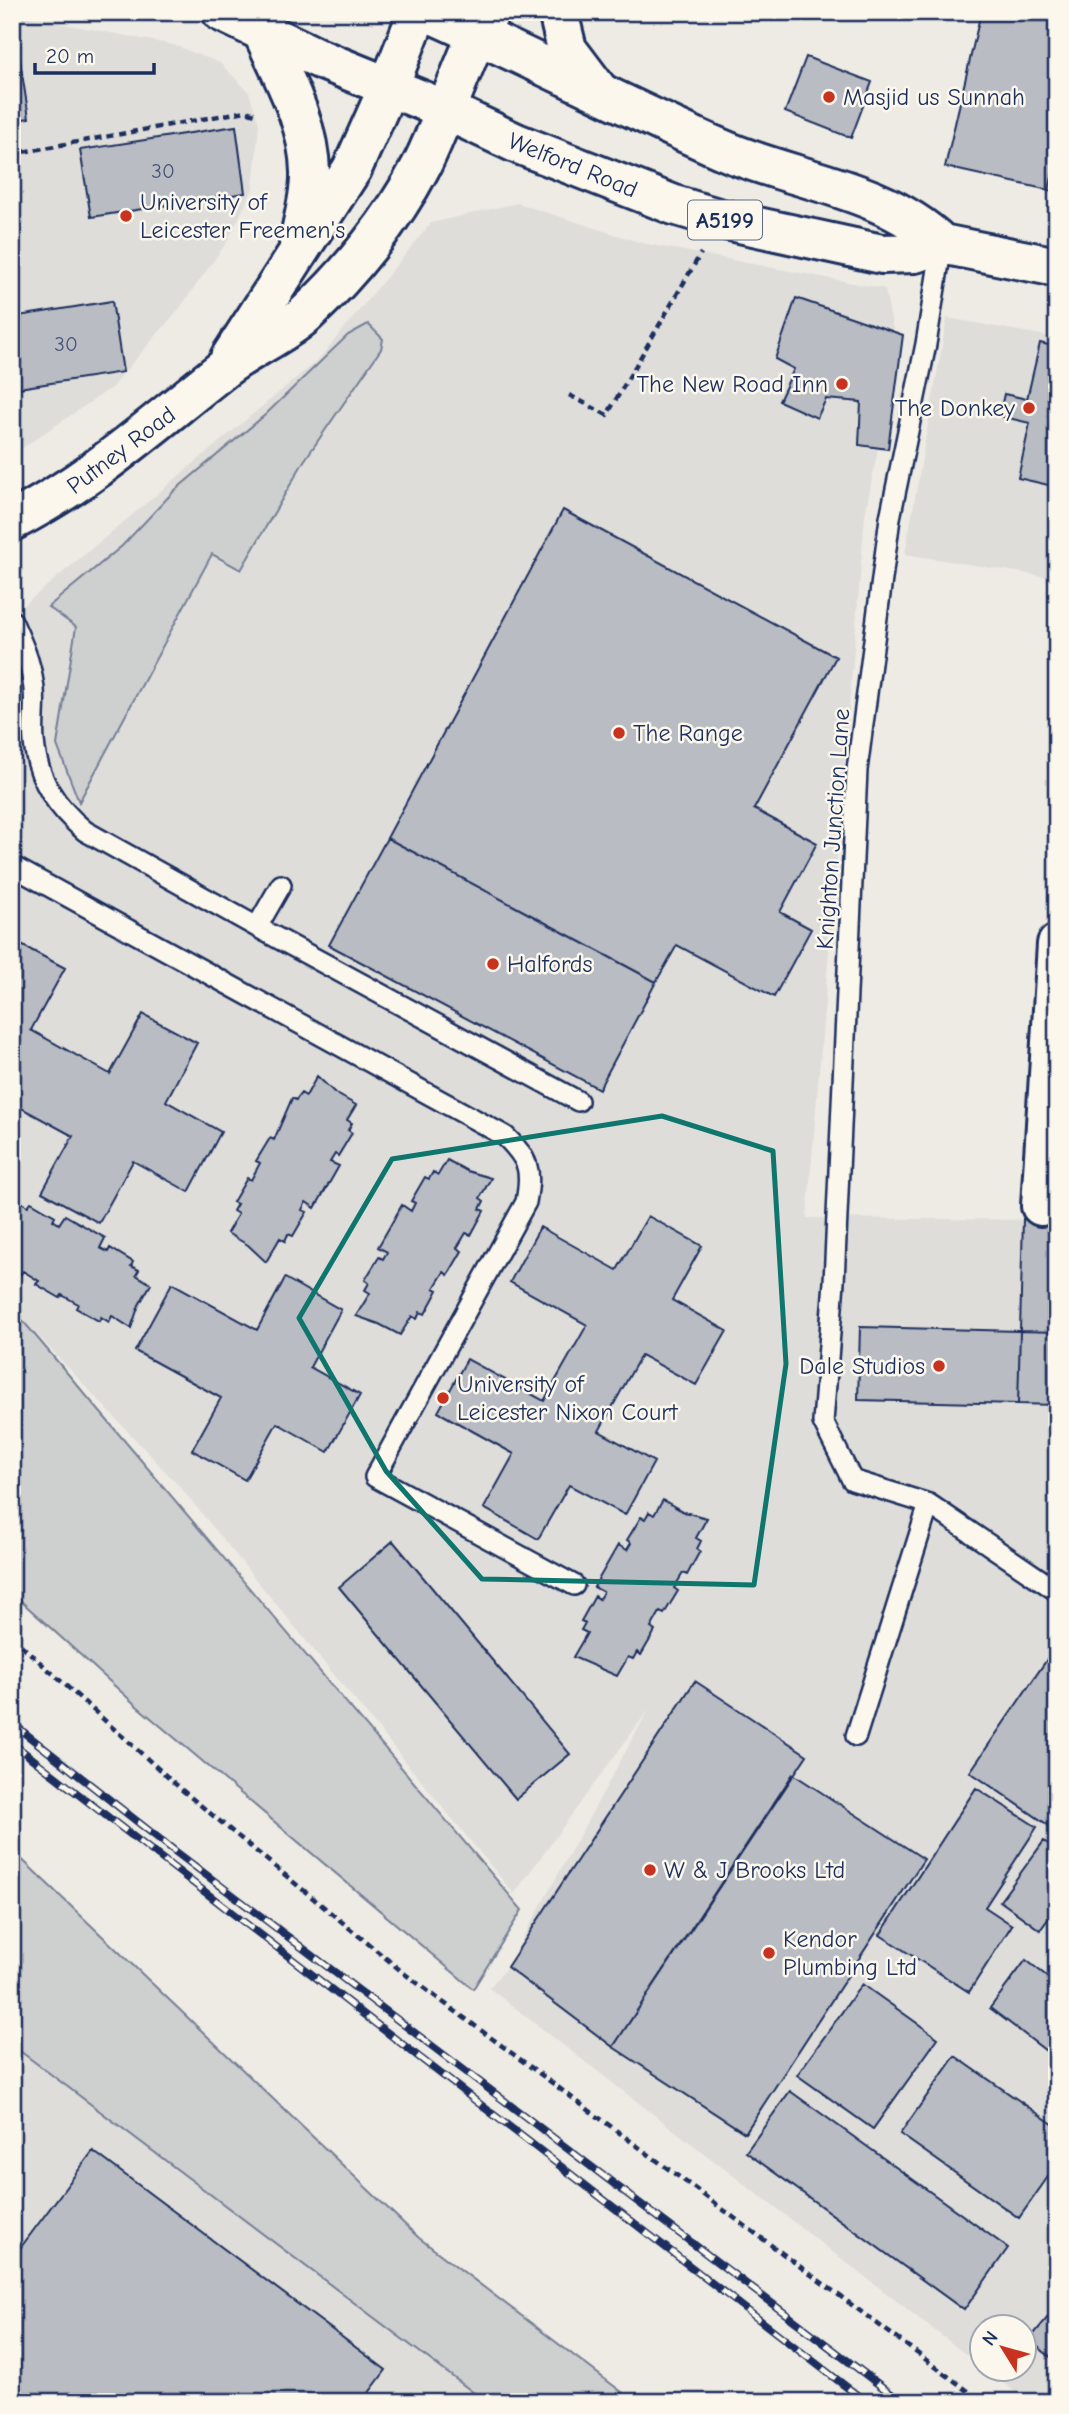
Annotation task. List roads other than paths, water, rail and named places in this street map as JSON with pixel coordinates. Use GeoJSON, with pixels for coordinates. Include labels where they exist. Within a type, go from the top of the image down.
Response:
{"type":"FeatureCollection","features":[{"type":"Feature","properties":{"kind":"main road","name":"Welford Road"},"geometry":{"type":"LineString","coordinates":[[222,12],[261,28],[320,59],[446,110],[516,143],[674,205],[721,219],[882,254],[915,253],[942,244],[1057,267]]}},
{"type":"Feature","properties":{"kind":"main road","name":"Putney Road"},"geometry":{"type":"LineString","coordinates":[[223,369],[296,254],[314,232],[352,169],[418,12]]}},
{"type":"Feature","properties":{"kind":"main road","name":"Welford Road"},"geometry":{"type":"LineString","coordinates":[[428,12],[484,23],[598,90],[721,149],[884,203],[923,226],[942,244]]}},
{"type":"Feature","properties":{"kind":"main road"},"geometry":{"type":"LineString","coordinates":[[558,12],[567,50],[598,90]]}},
{"type":"Feature","properties":{"kind":"main road","name":"Putney Road"},"geometry":{"type":"LineString","coordinates":[[12,521],[53,500],[116,457],[223,369],[305,315],[364,250],[420,169],[484,23]]}},
{"type":"Feature","properties":{"kind":"main road","name":"Putney Road"},"geometry":{"type":"LineString","coordinates":[[261,28],[303,124],[311,174],[296,254]]}},
{"type":"Feature","properties":{"kind":"main road"},"geometry":{"type":"LineString","coordinates":[[1041,1206],[1057,944]]}},
{"type":"Feature","properties":{"kind":"lane","name":"Knighton Junction Lane"},"geometry":{"type":"LineString","coordinates":[[929,1504],[852,1480],[823,1422],[834,1282],[857,770],[890,518],[926,344],[942,244]]}},
{"type":"Feature","properties":{"kind":"lane"},"geometry":{"type":"LineString","coordinates":[[12,621],[28,658],[34,685],[33,740],[38,766],[48,791],[65,814],[85,831],[578,1101]]}},
{"type":"Feature","properties":{"kind":"lane"},"geometry":{"type":"LineString","coordinates":[[12,866],[505,1136],[522,1152],[531,1175],[526,1202],[375,1477],[574,1585]]}},
{"type":"Feature","properties":{"kind":"lane"},"geometry":{"type":"LineString","coordinates":[[257,927],[281,884]]}},
{"type":"Feature","properties":{"kind":"lane"},"geometry":{"type":"LineString","coordinates":[[856,1736],[929,1504],[1057,1591]]}},
{"type":"Feature","properties":{"kind":"railway"},"geometry":{"type":"LineString","coordinates":[[12,1723],[176,1852],[902,2402]]}},
{"type":"Feature","properties":{"kind":"railway"},"geometry":{"type":"LineString","coordinates":[[12,1743],[866,2402]]}},
{"type":"Feature","properties":{"kind":"place","name":"Masjid us Sunnah"},"geometry":{"type":"Point","coordinates":[829,97]}},
{"type":"Feature","properties":{"kind":"place","name":"University of Leicester Freemen's"},"geometry":{"type":"Point","coordinates":[126,216]}},
{"type":"Feature","properties":{"kind":"place","name":"The New Road Inn"},"geometry":{"type":"Point","coordinates":[842,384]}},
{"type":"Feature","properties":{"kind":"place","name":"The Donkey"},"geometry":{"type":"Point","coordinates":[1029,408]}},
{"type":"Feature","properties":{"kind":"place","name":"The Range"},"geometry":{"type":"Point","coordinates":[619,733]}},
{"type":"Feature","properties":{"kind":"place","name":"Halfords"},"geometry":{"type":"Point","coordinates":[493,964]}},
{"type":"Feature","properties":{"kind":"place","name":"Dale Studios"},"geometry":{"type":"Point","coordinates":[939,1366]}},
{"type":"Feature","properties":{"kind":"place","name":"University of Leicester Nixon Court"},"geometry":{"type":"Point","coordinates":[443,1398]}},
{"type":"Feature","properties":{"kind":"place","name":"W & J Brooks Ltd"},"geometry":{"type":"Point","coordinates":[650,1870]}},
{"type":"Feature","properties":{"kind":"place","name":"Kendor Plumbing Ltd"},"geometry":{"type":"Point","coordinates":[769,1953]}}]}
